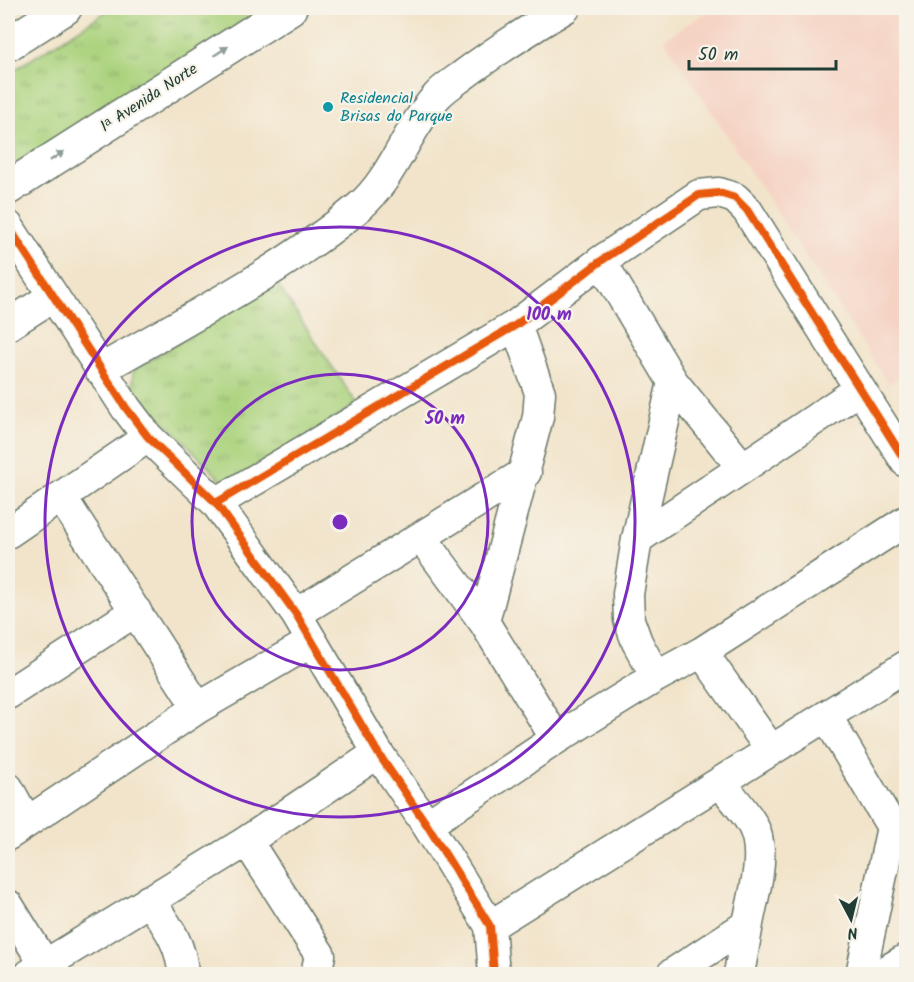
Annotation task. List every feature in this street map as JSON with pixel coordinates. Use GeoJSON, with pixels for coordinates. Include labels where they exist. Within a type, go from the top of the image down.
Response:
{"type":"FeatureCollection","features":[{"type":"Feature","properties":{"kind":"main road"},"geometry":{"type":"LineString","coordinates":[[8,44],[64,8]]}},
{"type":"Feature","properties":{"kind":"main road","name":"1ᵃ Avenida Norte"},"geometry":{"type":"LineString","coordinates":[[8,188],[290,8]]}},
{"type":"Feature","properties":{"kind":"street"},"geometry":{"type":"LineString","coordinates":[[100,370],[239,289],[328,231],[361,206],[384,177],[414,125],[439,94],[487,57],[565,8]]}},
{"type":"Feature","properties":{"kind":"street"},"geometry":{"type":"LineString","coordinates":[[216,503],[516,325],[601,261],[699,195],[719,193],[735,198],[747,210],[906,462]]}},
{"type":"Feature","properties":{"kind":"street"},"geometry":{"type":"LineString","coordinates":[[8,226],[100,370],[148,437],[216,503],[296,614],[378,753],[427,825],[490,926],[494,975]]}},
{"type":"Feature","properties":{"kind":"street"},"geometry":{"type":"LineString","coordinates":[[601,261],[673,382],[742,467]]}},
{"type":"Feature","properties":{"kind":"street"},"geometry":{"type":"LineString","coordinates":[[8,325],[52,297]]}},
{"type":"Feature","properties":{"kind":"street"},"geometry":{"type":"LineString","coordinates":[[484,622],[526,472],[538,417],[540,393],[516,325]]}},
{"type":"Feature","properties":{"kind":"street"},"geometry":{"type":"LineString","coordinates":[[656,677],[637,642],[629,620],[628,594],[637,539],[673,382]]}},
{"type":"Feature","properties":{"kind":"street"},"geometry":{"type":"LineString","coordinates":[[637,539],[860,389]]}},
{"type":"Feature","properties":{"kind":"street"},"geometry":{"type":"LineString","coordinates":[[8,533],[148,437]]}},
{"type":"Feature","properties":{"kind":"street"},"geometry":{"type":"LineString","coordinates":[[296,614],[526,472]]}},
{"type":"Feature","properties":{"kind":"street"},"geometry":{"type":"LineString","coordinates":[[62,498],[198,708]]}},
{"type":"Feature","properties":{"kind":"street"},"geometry":{"type":"LineString","coordinates":[[427,825],[556,739],[656,677],[702,652],[906,521]]}},
{"type":"Feature","properties":{"kind":"street"},"geometry":{"type":"LineString","coordinates":[[422,538],[484,622],[556,739]]}},
{"type":"Feature","properties":{"kind":"street"},"geometry":{"type":"LineString","coordinates":[[8,694],[136,611]]}},
{"type":"Feature","properties":{"kind":"street"},"geometry":{"type":"LineString","coordinates":[[8,788],[17,828],[198,708],[311,642]]}},
{"type":"Feature","properties":{"kind":"street"},"geometry":{"type":"LineString","coordinates":[[702,652],[771,750]]}},
{"type":"Feature","properties":{"kind":"street"},"geometry":{"type":"LineString","coordinates":[[490,926],[906,666]]}},
{"type":"Feature","properties":{"kind":"street"},"geometry":{"type":"LineString","coordinates":[[826,717],[899,838],[861,975]]}},
{"type":"Feature","properties":{"kind":"street"},"geometry":{"type":"LineString","coordinates":[[8,905],[37,970],[248,841],[378,753]]}},
{"type":"Feature","properties":{"kind":"street"},"geometry":{"type":"LineString","coordinates":[[721,783],[753,825],[759,844],[758,867],[739,975]]}},
{"type":"Feature","properties":{"kind":"street"},"geometry":{"type":"LineString","coordinates":[[248,841],[324,968]]}},
{"type":"Feature","properties":{"kind":"street"},"geometry":{"type":"LineString","coordinates":[[149,900],[175,938],[183,959],[183,975]]}},
{"type":"Feature","properties":{"kind":"street"},"geometry":{"type":"LineString","coordinates":[[672,975],[748,924]]}},
{"type":"Feature","properties":{"kind":"street"},"geometry":{"type":"LineString","coordinates":[[881,975],[906,959]]}},
{"type":"Feature","properties":{"kind":"shaded area"},"geometry":{"type":"Polygon","coordinates":[[[713,8],[906,8],[906,372],[889,384],[664,39],[713,8]]]}},
{"type":"Feature","properties":{"kind":"green space"},"geometry":{"type":"Polygon","coordinates":[[[112,8],[269,8],[8,173],[8,74],[112,8]]]}},
{"type":"Feature","properties":{"kind":"green space"},"geometry":{"type":"Polygon","coordinates":[[[275,281],[357,404],[227,486],[132,388],[133,371],[275,281]]]}},
{"type":"Feature","properties":{"kind":"cycle path"},"geometry":{"type":"LineString","coordinates":[[216,503],[516,325],[601,261],[699,195],[719,193],[735,198],[747,210],[906,462]]}},
{"type":"Feature","properties":{"kind":"cycle path"},"geometry":{"type":"LineString","coordinates":[[8,226],[126,408],[148,437],[216,503],[296,614],[378,753],[427,825],[490,926],[494,974]]}},
{"type":"Feature","properties":{"kind":"place","name":"Residencial Brisas do Parque"},"geometry":{"type":"Point","coordinates":[328,107]}}]}
